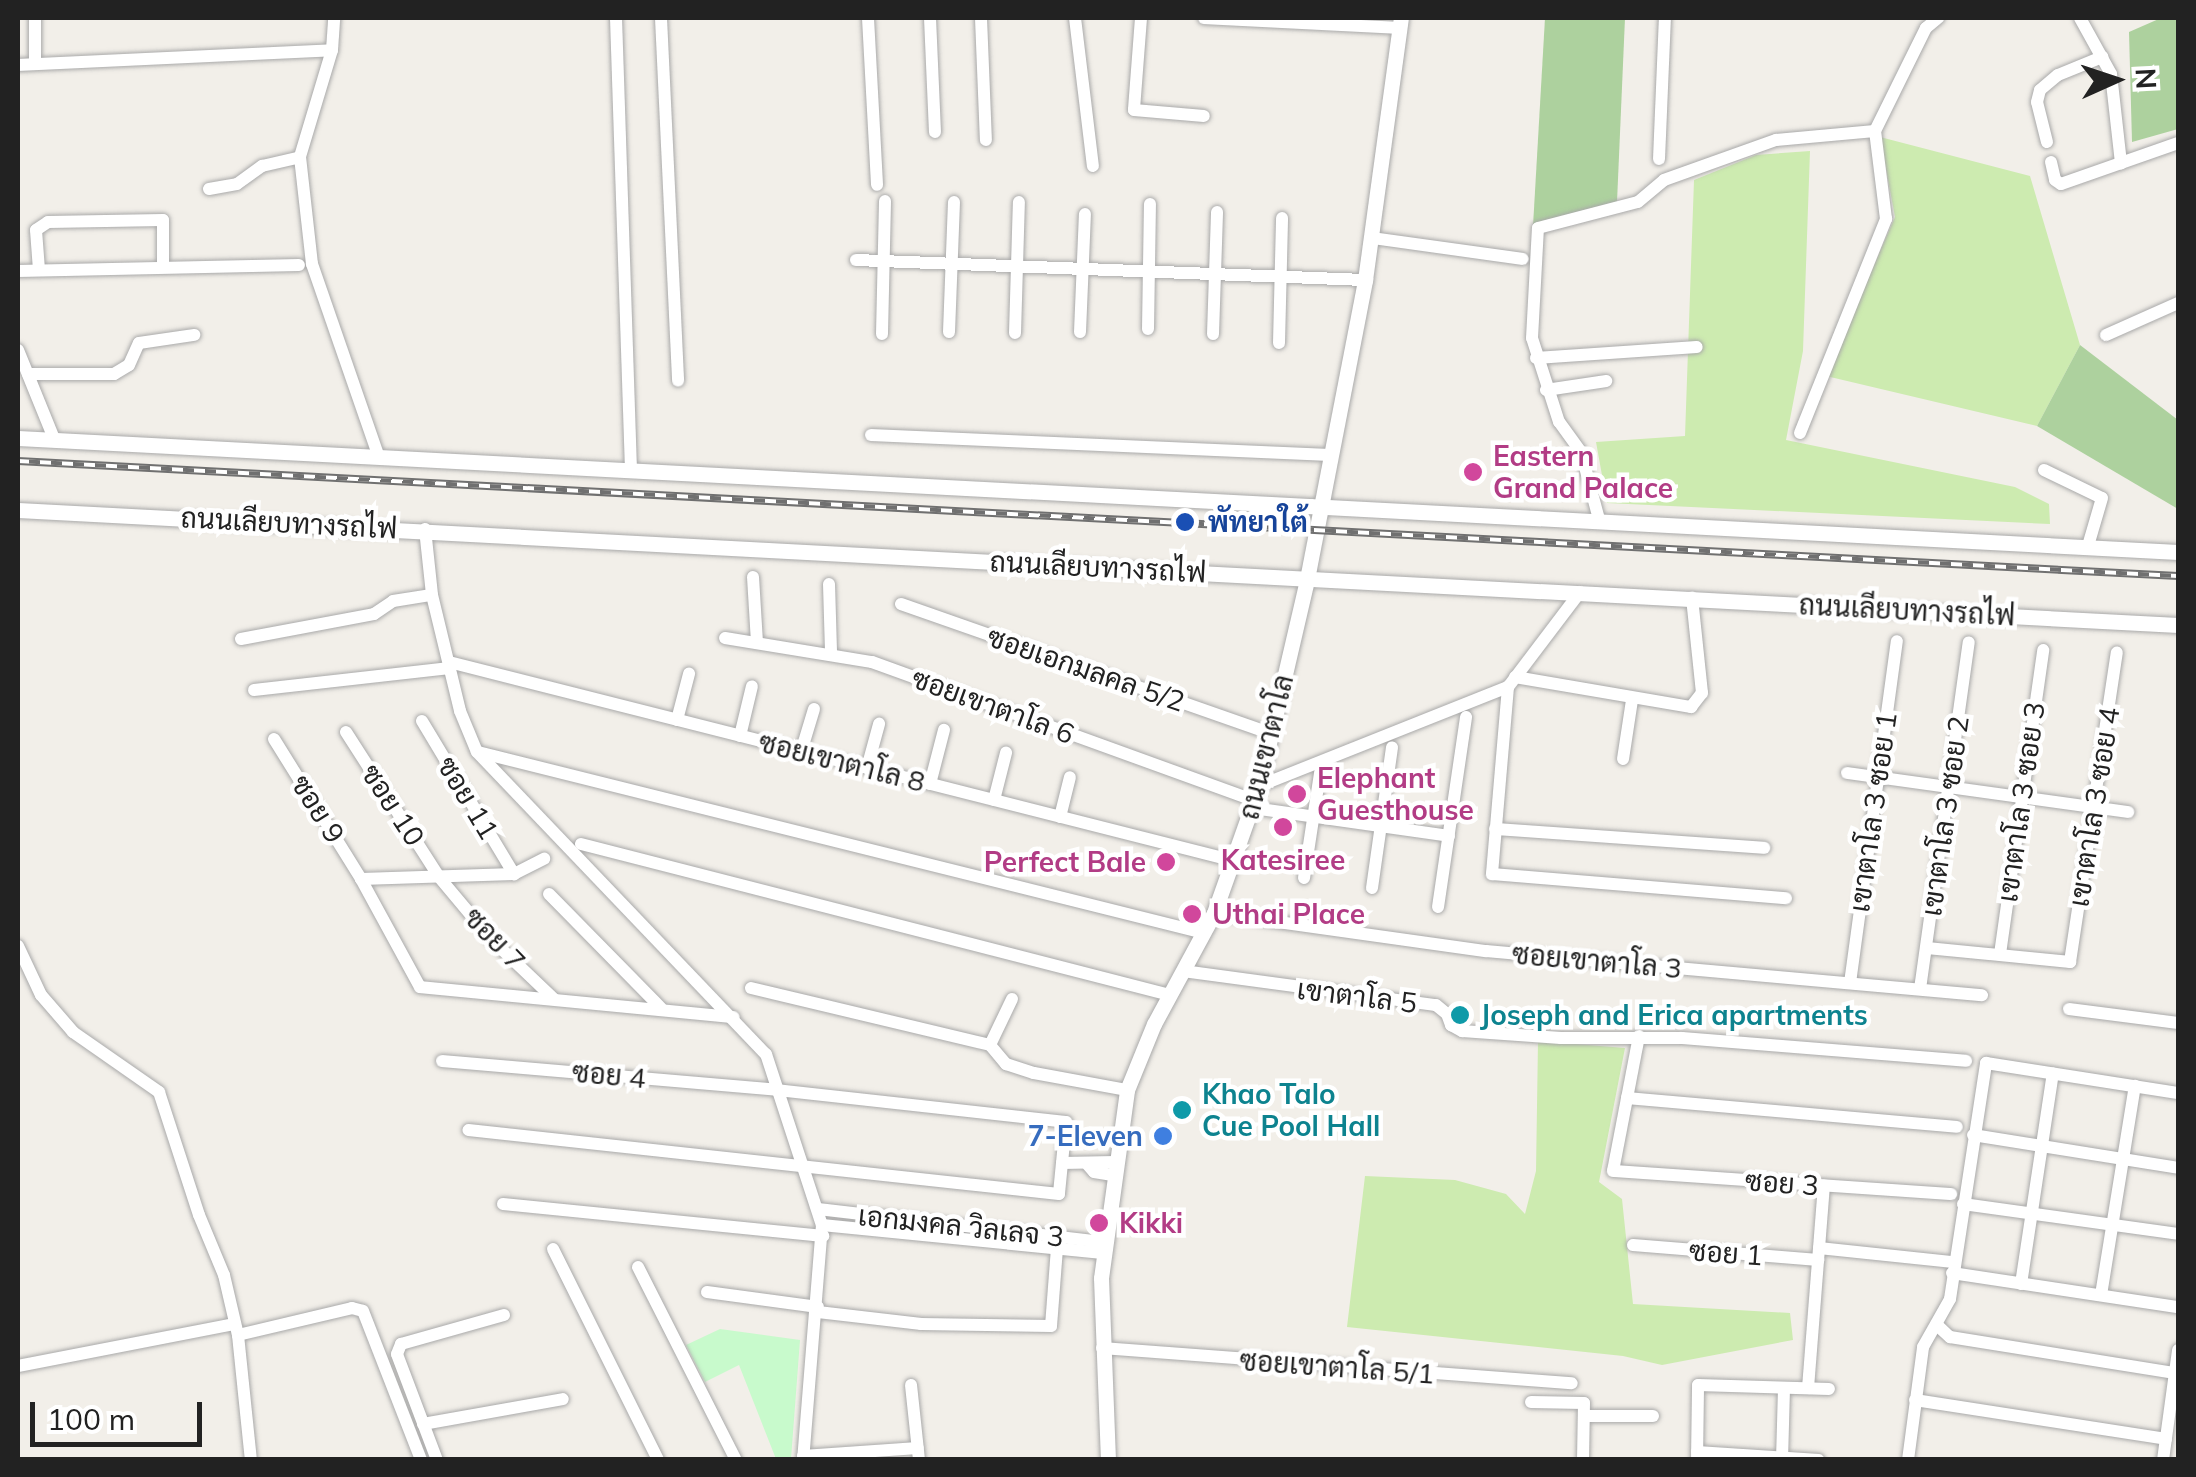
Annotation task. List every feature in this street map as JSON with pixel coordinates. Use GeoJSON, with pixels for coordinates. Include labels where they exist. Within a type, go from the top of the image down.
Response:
{"type":"FeatureCollection","features":[{"type":"Feature","properties":{"kind":"street"},"geometry":{"type":"LineString","coordinates":[[35,18],[35,64]]}},
{"type":"Feature","properties":{"kind":"street"},"geometry":{"type":"LineString","coordinates":[[334,18],[332,50],[300,157],[312,264],[379,458]]}},
{"type":"Feature","properties":{"kind":"street"},"geometry":{"type":"LineString","coordinates":[[616,18],[631,472]]}},
{"type":"Feature","properties":{"kind":"street"},"geometry":{"type":"LineString","coordinates":[[661,18],[678,381]]}},
{"type":"Feature","properties":{"kind":"street"},"geometry":{"type":"LineString","coordinates":[[868,18],[878,184]]}},
{"type":"Feature","properties":{"kind":"street"},"geometry":{"type":"LineString","coordinates":[[930,18],[935,132]]}},
{"type":"Feature","properties":{"kind":"street"},"geometry":{"type":"LineString","coordinates":[[981,18],[986,140]]}},
{"type":"Feature","properties":{"kind":"street"},"geometry":{"type":"LineString","coordinates":[[1075,18],[1093,166]]}},
{"type":"Feature","properties":{"kind":"street"},"geometry":{"type":"LineString","coordinates":[[1142,18],[1134,110],[1204,116]]}},
{"type":"Feature","properties":{"kind":"street"},"geometry":{"type":"LineString","coordinates":[[1204,18],[1401,23]]}},
{"type":"Feature","properties":{"kind":"street"},"geometry":{"type":"LineString","coordinates":[[1658,159],[1665,18]]}},
{"type":"Feature","properties":{"kind":"street"},"geometry":{"type":"LineString","coordinates":[[1800,433],[1886,220],[1875,131],[1926,28],[1938,18]]}},
{"type":"Feature","properties":{"kind":"street"},"geometry":{"type":"LineString","coordinates":[[2080,18],[2111,74],[2120,163]]}},
{"type":"Feature","properties":{"kind":"street","name":"ถนนเขาตาโล"},"geometry":{"type":"LineString","coordinates":[[1108,1460],[1102,1348],[1103,1247],[1128,1090],[1170,995],[1214,913],[1256,798],[1307,580],[1366,280],[1401,23]]}},
{"type":"Feature","properties":{"kind":"street"},"geometry":{"type":"LineString","coordinates":[[18,65],[332,50]]}},
{"type":"Feature","properties":{"kind":"street"},"geometry":{"type":"LineString","coordinates":[[2048,142],[2036,102],[2040,90],[2058,76],[2102,57]]}},
{"type":"Feature","properties":{"kind":"street"},"geometry":{"type":"LineString","coordinates":[[1600,522],[1581,452],[1558,422],[1536,358],[1532,338],[1538,228],[1638,202],[1664,180],[1776,140],[1875,131]]}},
{"type":"Feature","properties":{"kind":"street"},"geometry":{"type":"LineString","coordinates":[[2050,162],[2060,184],[2178,142]]}},
{"type":"Feature","properties":{"kind":"street"},"geometry":{"type":"LineString","coordinates":[[209,189],[237,184],[262,166],[300,157]]}},
{"type":"Feature","properties":{"kind":"street"},"geometry":{"type":"LineString","coordinates":[[882,334],[885,200]]}},
{"type":"Feature","properties":{"kind":"street"},"geometry":{"type":"LineString","coordinates":[[949,332],[954,202]]}},
{"type":"Feature","properties":{"kind":"street"},"geometry":{"type":"LineString","coordinates":[[1014,334],[1018,202]]}},
{"type":"Feature","properties":{"kind":"street"},"geometry":{"type":"LineString","coordinates":[[1148,330],[1150,204]]}},
{"type":"Feature","properties":{"kind":"street"},"geometry":{"type":"LineString","coordinates":[[1212,334],[1217,212]]}},
{"type":"Feature","properties":{"kind":"street"},"geometry":{"type":"LineString","coordinates":[[1080,332],[1084,214]]}},
{"type":"Feature","properties":{"kind":"street"},"geometry":{"type":"LineString","coordinates":[[1279,342],[1282,218]]}},
{"type":"Feature","properties":{"kind":"street"},"geometry":{"type":"LineString","coordinates":[[40,270],[36,230],[48,222],[162,220],[164,266]]}},
{"type":"Feature","properties":{"kind":"street"},"geometry":{"type":"LineString","coordinates":[[1372,238],[1522,259]]}},
{"type":"Feature","properties":{"kind":"street"},"geometry":{"type":"LineString","coordinates":[[856,260],[1366,280]]}},
{"type":"Feature","properties":{"kind":"street"},"geometry":{"type":"LineString","coordinates":[[18,271],[299,264]]}},
{"type":"Feature","properties":{"kind":"street"},"geometry":{"type":"LineString","coordinates":[[2106,335],[2178,303]]}},
{"type":"Feature","properties":{"kind":"street"},"geometry":{"type":"LineString","coordinates":[[28,374],[114,374],[129,364],[139,343],[194,335]]}},
{"type":"Feature","properties":{"kind":"street"},"geometry":{"type":"LineString","coordinates":[[1536,358],[1697,346]]}},
{"type":"Feature","properties":{"kind":"street"},"geometry":{"type":"LineString","coordinates":[[18,350],[55,440]]}},
{"type":"Feature","properties":{"kind":"street"},"geometry":{"type":"LineString","coordinates":[[1546,390],[1606,382]]}},
{"type":"Feature","properties":{"kind":"street"},"geometry":{"type":"LineString","coordinates":[[871,435],[1330,455]]}},
{"type":"Feature","properties":{"kind":"street"},"geometry":{"type":"LineString","coordinates":[[18,438],[2178,552]]}},
{"type":"Feature","properties":{"kind":"street"},"geometry":{"type":"LineString","coordinates":[[2044,470],[2102,498],[2088,546]]}},
{"type":"Feature","properties":{"kind":"street","name":"ถนนเลียบทางรถไฟ"},"geometry":{"type":"LineString","coordinates":[[18,510],[2178,625]]}},
{"type":"Feature","properties":{"kind":"street"},"geometry":{"type":"LineString","coordinates":[[425,529],[432,595],[460,711],[477,752],[766,1054],[823,1230],[803,1458],[918,1454],[911,1385]]}},
{"type":"Feature","properties":{"kind":"street"},"geometry":{"type":"LineString","coordinates":[[754,577],[757,643]]}},
{"type":"Feature","properties":{"kind":"street"},"geometry":{"type":"LineString","coordinates":[[829,584],[831,653]]}},
{"type":"Feature","properties":{"kind":"street"},"geometry":{"type":"LineString","coordinates":[[1256,798],[1512,682],[1580,592]]}},
{"type":"Feature","properties":{"kind":"street"},"geometry":{"type":"LineString","coordinates":[[241,639],[374,614],[393,601],[432,595]]}},
{"type":"Feature","properties":{"kind":"street"},"geometry":{"type":"LineString","coordinates":[[1512,682],[1690,707],[1698,703],[1702,692],[1692,598]]}},
{"type":"Feature","properties":{"kind":"street","name":"ซอยเอกมลคล 5/2"},"geometry":{"type":"LineString","coordinates":[[901,604],[1270,734]]}},
{"type":"Feature","properties":{"kind":"street","name":"ซอยเขาตาโล 6"},"geometry":{"type":"LineString","coordinates":[[725,638],[872,662],[1313,816],[1449,836]]}},
{"type":"Feature","properties":{"kind":"street","name":"เขาตาโล 3 ซอย 1"},"geometry":{"type":"LineString","coordinates":[[1850,983],[1897,642]]}},
{"type":"Feature","properties":{"kind":"street","name":"เขาตาโล 3 ซอย 2"},"geometry":{"type":"LineString","coordinates":[[1920,989],[1969,642]]}},
{"type":"Feature","properties":{"kind":"street","name":"เขาตาโล 3 ซอย 3"},"geometry":{"type":"LineString","coordinates":[[2000,954],[2043,650]]}},
{"type":"Feature","properties":{"kind":"street","name":"เขาตาโล 3 ซอย 4"},"geometry":{"type":"LineString","coordinates":[[2000,954],[2070,962],[2118,653]]}},
{"type":"Feature","properties":{"kind":"street"},"geometry":{"type":"LineString","coordinates":[[254,690],[449,665]]}},
{"type":"Feature","properties":{"kind":"street","name":"ซอยเขาตาโล 8"},"geometry":{"type":"LineString","coordinates":[[449,665],[1235,861]]}},
{"type":"Feature","properties":{"kind":"street"},"geometry":{"type":"LineString","coordinates":[[677,720],[689,674]]}},
{"type":"Feature","properties":{"kind":"street"},"geometry":{"type":"LineString","coordinates":[[1512,682],[1492,874],[1786,898]]}},
{"type":"Feature","properties":{"kind":"street"},"geometry":{"type":"LineString","coordinates":[[740,736],[752,686]]}},
{"type":"Feature","properties":{"kind":"street"},"geometry":{"type":"LineString","coordinates":[[1623,759],[1632,700]]}},
{"type":"Feature","properties":{"kind":"street"},"geometry":{"type":"LineString","coordinates":[[801,752],[814,708]]}},
{"type":"Feature","properties":{"kind":"street"},"geometry":{"type":"LineString","coordinates":[[1438,906],[1466,717]]}},
{"type":"Feature","properties":{"kind":"street","name":"ซอย 11"},"geometry":{"type":"LineString","coordinates":[[422,722],[514,874]]}},
{"type":"Feature","properties":{"kind":"street"},"geometry":{"type":"LineString","coordinates":[[867,768],[879,724]]}},
{"type":"Feature","properties":{"kind":"street"},"geometry":{"type":"LineString","coordinates":[[930,784],[944,730]]}},
{"type":"Feature","properties":{"kind":"street","name":"ซอย 10"},"geometry":{"type":"LineString","coordinates":[[346,732],[439,878]]}},
{"type":"Feature","properties":{"kind":"street","name":"ซอย 9"},"geometry":{"type":"LineString","coordinates":[[274,740],[361,879],[420,987],[554,998]]}},
{"type":"Feature","properties":{"kind":"street"},"geometry":{"type":"LineString","coordinates":[[1372,888],[1392,747]]}},
{"type":"Feature","properties":{"kind":"street"},"geometry":{"type":"LineString","coordinates":[[477,752],[1204,933]]}},
{"type":"Feature","properties":{"kind":"street"},"geometry":{"type":"LineString","coordinates":[[994,800],[1006,753]]}},
{"type":"Feature","properties":{"kind":"street"},"geometry":{"type":"LineString","coordinates":[[1304,878],[1320,773]]}},
{"type":"Feature","properties":{"kind":"street"},"geometry":{"type":"LineString","coordinates":[[1847,773],[2128,812]]}},
{"type":"Feature","properties":{"kind":"street"},"geometry":{"type":"LineString","coordinates":[[1060,817],[1070,777]]}},
{"type":"Feature","properties":{"kind":"street"},"geometry":{"type":"LineString","coordinates":[[1496,829],[1764,848]]}},
{"type":"Feature","properties":{"kind":"street"},"geometry":{"type":"LineString","coordinates":[[581,844],[1170,995]]}},
{"type":"Feature","properties":{"kind":"street"},"geometry":{"type":"LineString","coordinates":[[361,879],[514,874],[544,858]]}},
{"type":"Feature","properties":{"kind":"street","name":"ซอย 7"},"geometry":{"type":"LineString","coordinates":[[439,878],[490,939],[554,998]]}},
{"type":"Feature","properties":{"kind":"street"},"geometry":{"type":"LineString","coordinates":[[548,894],[661,1008]]}},
{"type":"Feature","properties":{"kind":"street","name":"ซอยเขาตาโล 3"},"geometry":{"type":"LineString","coordinates":[[1214,913],[1486,951],[1982,995]]}},
{"type":"Feature","properties":{"kind":"street"},"geometry":{"type":"LineString","coordinates":[[18,946],[41,995],[74,1032],[159,1092],[224,1275],[236,1330],[252,1460]]}},
{"type":"Feature","properties":{"kind":"street"},"geometry":{"type":"LineString","coordinates":[[1926,948],[2000,954]]}},
{"type":"Feature","properties":{"kind":"street","name":"เขาตาโล 5"},"geometry":{"type":"LineString","coordinates":[[1183,971],[1436,1006],[1447,1014],[1451,1025],[1462,1031],[1561,1038],[1639,1036],[1966,1061]]}},
{"type":"Feature","properties":{"kind":"street"},"geometry":{"type":"LineString","coordinates":[[751,988],[990,1045],[1006,1064],[1128,1090]]}},
{"type":"Feature","properties":{"kind":"street"},"geometry":{"type":"LineString","coordinates":[[554,998],[734,1017]]}},
{"type":"Feature","properties":{"kind":"street"},"geometry":{"type":"LineString","coordinates":[[990,1045],[1012,999]]}},
{"type":"Feature","properties":{"kind":"street"},"geometry":{"type":"LineString","coordinates":[[2070,1008],[2178,1022]]}},
{"type":"Feature","properties":{"kind":"street"},"geometry":{"type":"LineString","coordinates":[[1639,1036],[1627,1098],[1957,1127]]}},
{"type":"Feature","properties":{"kind":"street","name":"ซอย 4"},"geometry":{"type":"LineString","coordinates":[[442,1061],[777,1090],[1066,1122],[1062,1163]]}},
{"type":"Feature","properties":{"kind":"street"},"geometry":{"type":"LineString","coordinates":[[1908,1460],[1923,1347],[1950,1299],[1986,1063],[2178,1093]]}},
{"type":"Feature","properties":{"kind":"street"},"geometry":{"type":"LineString","coordinates":[[2021,1284],[2053,1072]]}},
{"type":"Feature","properties":{"kind":"street"},"geometry":{"type":"LineString","coordinates":[[2101,1296],[2135,1086]]}},
{"type":"Feature","properties":{"kind":"street","name":"ซอย 3"},"geometry":{"type":"LineString","coordinates":[[1627,1098],[1612,1171],[1951,1194]]}},
{"type":"Feature","properties":{"kind":"street"},"geometry":{"type":"LineString","coordinates":[[468,1130],[1059,1194],[1062,1163],[1088,1165],[1094,1172],[1114,1168]]}},
{"type":"Feature","properties":{"kind":"street"},"geometry":{"type":"LineString","coordinates":[[1973,1136],[2178,1168]]}},
{"type":"Feature","properties":{"kind":"street"},"geometry":{"type":"LineString","coordinates":[[1808,1388],[1824,1186]]}},
{"type":"Feature","properties":{"kind":"street","name":"เอกมงคล วิลเลจ 3"},"geometry":{"type":"LineString","coordinates":[[503,1204],[1057,1248],[1103,1247]]}},
{"type":"Feature","properties":{"kind":"street"},"geometry":{"type":"LineString","coordinates":[[1963,1204],[2178,1234]]}},
{"type":"Feature","properties":{"kind":"street","name":"เอกมงคล วิลเลจ 3"},"geometry":{"type":"LineString","coordinates":[[818,1210],[1103,1247]]}},
{"type":"Feature","properties":{"kind":"street","name":"ซอย 1"},"geometry":{"type":"LineString","coordinates":[[1634,1246],[1819,1254],[1952,1268],[2021,1284],[2178,1307]]}},
{"type":"Feature","properties":{"kind":"street"},"geometry":{"type":"LineString","coordinates":[[553,1248],[658,1460]]}},
{"type":"Feature","properties":{"kind":"street"},"geometry":{"type":"LineString","coordinates":[[707,1292],[920,1324],[1051,1326],[1057,1248]]}},
{"type":"Feature","properties":{"kind":"street"},"geometry":{"type":"LineString","coordinates":[[638,1266],[736,1460]]}},
{"type":"Feature","properties":{"kind":"street"},"geometry":{"type":"LineString","coordinates":[[18,1366],[352,1308],[363,1311],[420,1460]]}},
{"type":"Feature","properties":{"kind":"street"},"geometry":{"type":"LineString","coordinates":[[437,1460],[397,1354],[401,1344],[504,1315]]}},
{"type":"Feature","properties":{"kind":"street"},"geometry":{"type":"LineString","coordinates":[[1937,1325],[1950,1338],[2175,1372]]}},
{"type":"Feature","properties":{"kind":"street","name":"ซอยเขาตาโล 5/1"},"geometry":{"type":"LineString","coordinates":[[1102,1348],[1572,1383]]}},
{"type":"Feature","properties":{"kind":"street"},"geometry":{"type":"LineString","coordinates":[[2163,1460],[2178,1350]]}},
{"type":"Feature","properties":{"kind":"street"},"geometry":{"type":"LineString","coordinates":[[1819,1460],[1697,1456],[1698,1386],[1829,1389]]}},
{"type":"Feature","properties":{"kind":"street"},"geometry":{"type":"LineString","coordinates":[[1782,1458],[1784,1388]]}},
{"type":"Feature","properties":{"kind":"street"},"geometry":{"type":"LineString","coordinates":[[424,1424],[563,1398]]}},
{"type":"Feature","properties":{"kind":"street"},"geometry":{"type":"LineString","coordinates":[[1915,1400],[2166,1440]]}},
{"type":"Feature","properties":{"kind":"street"},"geometry":{"type":"LineString","coordinates":[[1531,1402],[1584,1403],[1583,1460]]}},
{"type":"Feature","properties":{"kind":"street"},"geometry":{"type":"LineString","coordinates":[[1584,1416],[1653,1416]]}},
{"type":"Feature","properties":{"kind":"green space"},"geometry":{"type":"Polygon","coordinates":[[[1545,18],[1625,18],[1617,202],[1533,226],[1545,18]]]}},
{"type":"Feature","properties":{"kind":"green space"},"geometry":{"type":"Polygon","coordinates":[[[2161,18],[2178,18],[2178,129],[2132,142],[2129,32],[2161,18]]]}},
{"type":"Feature","properties":{"kind":"green space"},"geometry":{"type":"Polygon","coordinates":[[[1880,137],[2030,176],[2080,345],[2037,426],[1826,376],[1895,217],[1880,137]]]}},
{"type":"Feature","properties":{"kind":"green space"},"geometry":{"type":"Polygon","coordinates":[[[1810,151],[1803,351],[1786,440],[2015,487],[2049,504],[2050,524],[1607,503],[1596,442],[1685,436],[1694,180],[1756,155],[1810,151]]]}},
{"type":"Feature","properties":{"kind":"green space"},"geometry":{"type":"Polygon","coordinates":[[[2080,345],[2178,420],[2178,509],[2037,426],[2080,345]]]}},
{"type":"Feature","properties":{"kind":"green space"},"geometry":{"type":"Polygon","coordinates":[[[1538,1041],[1625,1048],[1599,1182],[1622,1199],[1633,1304],[1790,1313],[1793,1340],[1662,1365],[1623,1356],[1347,1327],[1365,1176],[1455,1180],[1506,1194],[1525,1214],[1536,1171],[1538,1041]]]}},
{"type":"Feature","properties":{"kind":"green space"},"geometry":{"type":"Polygon","coordinates":[[[720,1329],[800,1340],[791,1459],[776,1459],[739,1365],[705,1382],[686,1345],[720,1329]]]}},
{"type":"Feature","properties":{"kind":"railway"},"geometry":{"type":"LineString","coordinates":[[18,461],[2178,576]]}},
{"type":"Feature","properties":{"kind":"place","name":"Eastern Grand Palace"},"geometry":{"type":"Point","coordinates":[1473,472]}},
{"type":"Feature","properties":{"kind":"place","name":"พัทยาใต้"},"geometry":{"type":"Point","coordinates":[1185,522]}},
{"type":"Feature","properties":{"kind":"place","name":"Elephant Guesthouse"},"geometry":{"type":"Point","coordinates":[1297,794]}},
{"type":"Feature","properties":{"kind":"place","name":"Katesiree"},"geometry":{"type":"Point","coordinates":[1283,827]}},
{"type":"Feature","properties":{"kind":"place","name":"Perfect Bale"},"geometry":{"type":"Point","coordinates":[1166,862]}},
{"type":"Feature","properties":{"kind":"place","name":"Uthai Place"},"geometry":{"type":"Point","coordinates":[1192,914]}},
{"type":"Feature","properties":{"kind":"place","name":"Joseph and Erica apartments"},"geometry":{"type":"Point","coordinates":[1460,1015]}},
{"type":"Feature","properties":{"kind":"place","name":"Khao Talo Cue Pool Hall"},"geometry":{"type":"Point","coordinates":[1182,1110]}},
{"type":"Feature","properties":{"kind":"place","name":"7-Eleven"},"geometry":{"type":"Point","coordinates":[1163,1136]}},
{"type":"Feature","properties":{"kind":"place","name":"Kikki"},"geometry":{"type":"Point","coordinates":[1099,1223]}}]}
